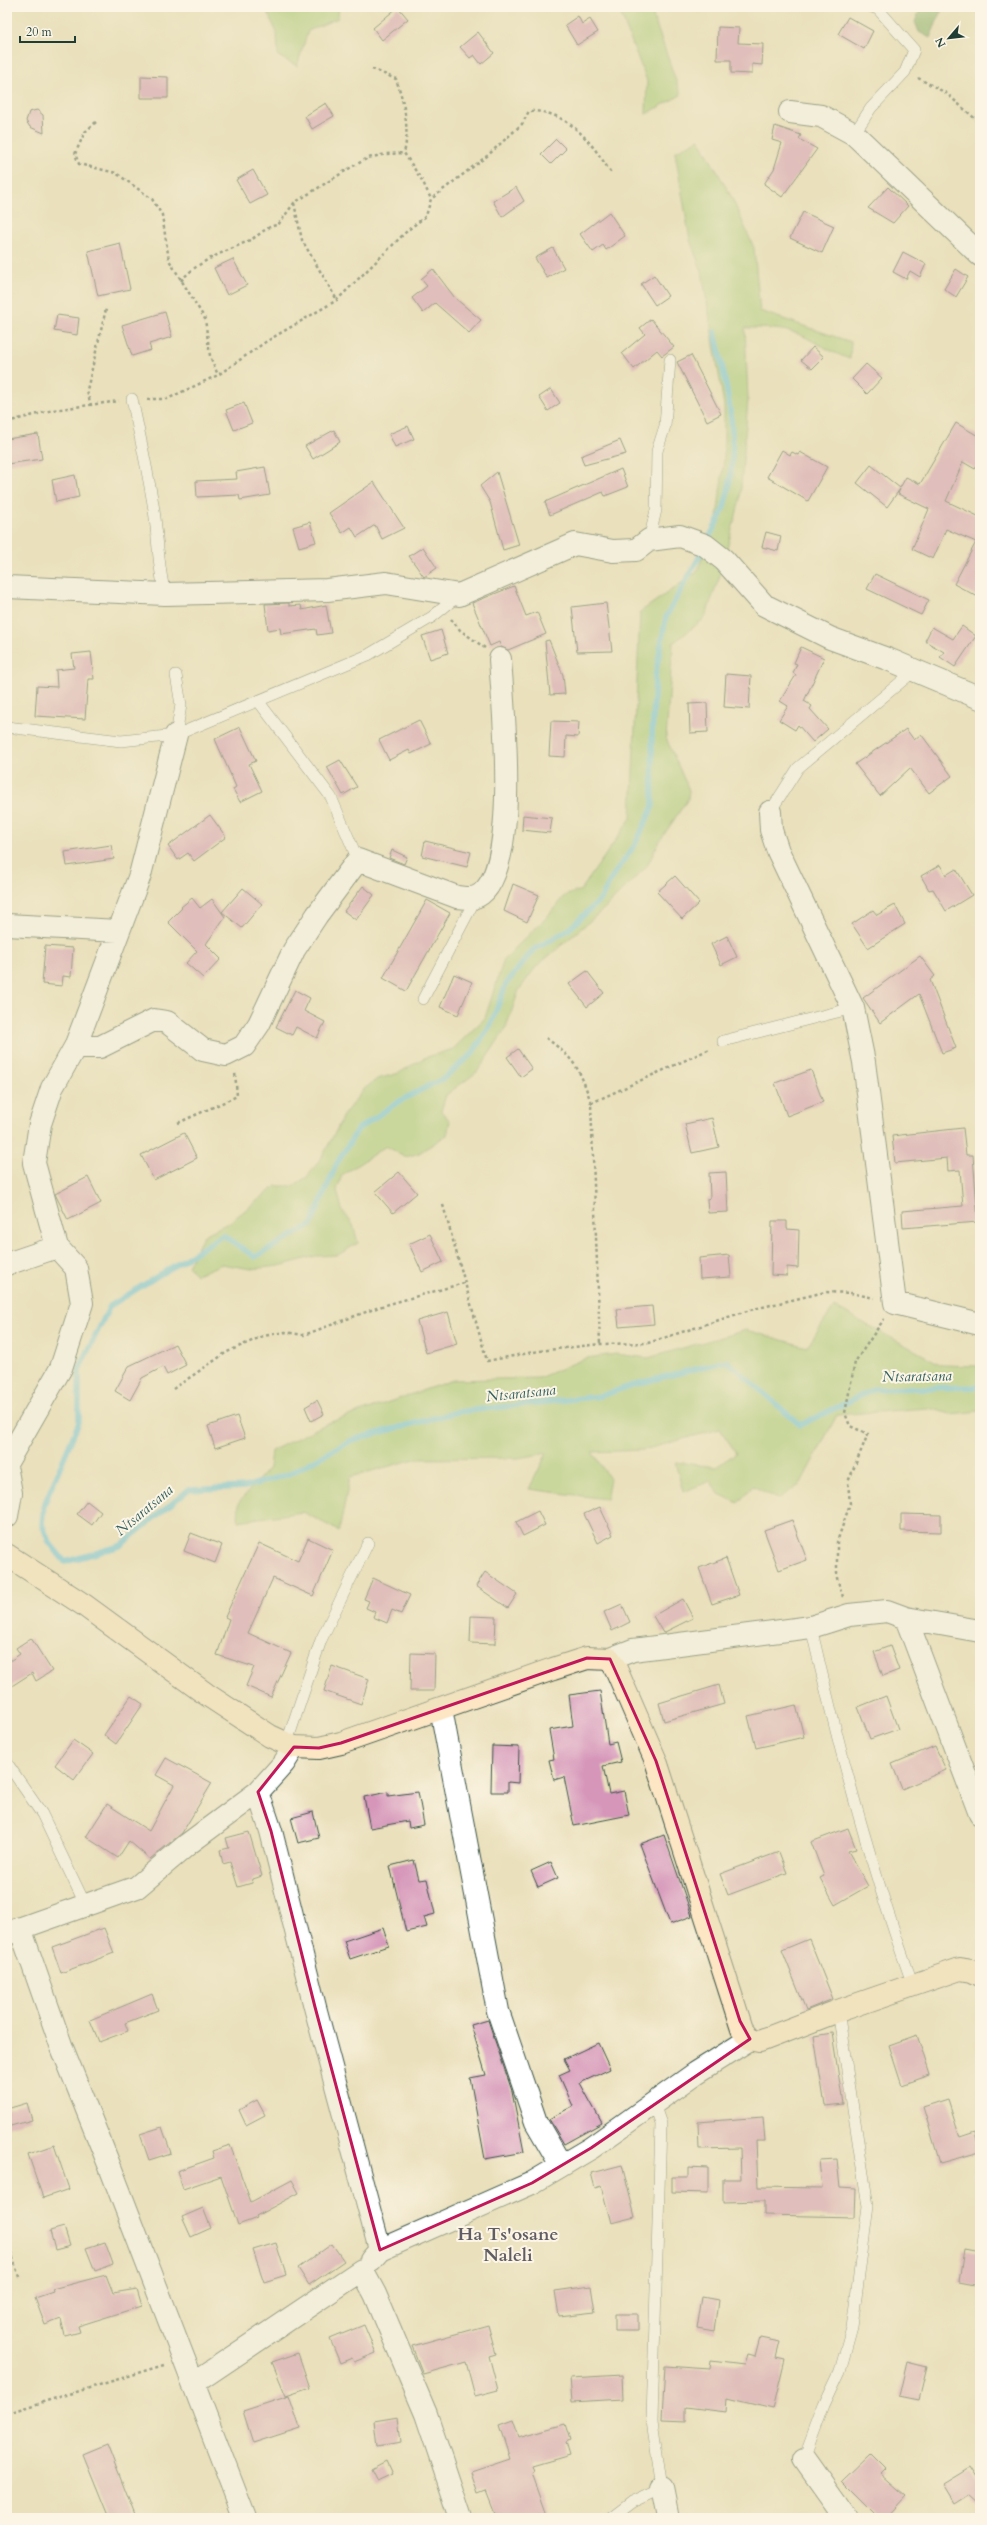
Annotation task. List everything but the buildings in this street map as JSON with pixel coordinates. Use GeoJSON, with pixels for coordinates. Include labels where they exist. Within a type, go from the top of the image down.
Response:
{"type":"FeatureCollection","features":[{"type":"Feature","properties":{"kind":"street"},"geometry":{"type":"LineString","coordinates":[[790,112],[821,116],[854,134],[980,255]]}},
{"type":"Feature","properties":{"kind":"street"},"geometry":{"type":"LineString","coordinates":[[7,586],[165,594],[327,590],[386,583],[451,602],[576,544],[613,551],[636,550],[649,540],[680,536],[705,545],[724,560],[764,605],[830,638],[966,690],[980,698]]}},
{"type":"Feature","properties":{"kind":"street"},"geometry":{"type":"LineString","coordinates":[[75,1047],[100,1047],[154,1020],[168,1022],[203,1050],[226,1055],[244,1046],[259,1024],[294,950],[317,915],[358,860],[458,897],[472,898],[482,894],[496,871],[506,820],[506,749],[500,659]]}},
{"type":"Feature","properties":{"kind":"street"},"geometry":{"type":"LineString","coordinates":[[7,1462],[61,1368],[82,1303],[76,1268],[57,1247],[34,1163],[40,1124],[52,1088],[75,1047],[140,875],[176,734]]}},
{"type":"Feature","properties":{"kind":"street"},"geometry":{"type":"LineString","coordinates":[[770,812],[771,830],[778,852],[852,1008],[864,1062],[895,1303],[980,1324]]}},
{"type":"Feature","properties":{"kind":"street"},"geometry":{"type":"LineString","coordinates":[[7,925],[118,931]]}},
{"type":"Feature","properties":{"kind":"street"},"geometry":{"type":"LineString","coordinates":[[7,1264],[57,1247]]}},
{"type":"Feature","properties":{"kind":"street"},"geometry":{"type":"LineString","coordinates":[[7,1471],[11,1493],[7,1516]]}},
{"type":"Feature","properties":{"kind":"street"},"geometry":{"type":"LineString","coordinates":[[7,1555],[107,1621],[206,1694],[290,1746],[319,1748],[341,1743],[587,1658],[610,1659],[633,1650],[811,1627],[849,1615],[886,1611],[906,1618],[980,1631]]}},
{"type":"Feature","properties":{"kind":"street"},"geometry":{"type":"LineString","coordinates":[[906,1618],[980,1814]]}},
{"type":"Feature","properties":{"kind":"street"},"geometry":{"type":"LineString","coordinates":[[610,1659],[616,1669],[656,1761],[742,2029],[750,2039]]}},
{"type":"Feature","properties":{"kind":"street"},"geometry":{"type":"LineString","coordinates":[[440,1709],[498,2011],[536,2122],[561,2166]]}},
{"type":"Feature","properties":{"kind":"street"},"geometry":{"type":"LineString","coordinates":[[245,2518],[185,2359],[61,2045],[13,1930],[86,1906],[137,1887],[188,1844],[258,1792],[284,1764],[290,1746]]}},
{"type":"Feature","properties":{"kind":"street"},"geometry":{"type":"LineString","coordinates":[[258,1792],[271,1831],[314,2007],[380,2250]]}},
{"type":"Feature","properties":{"kind":"street"},"geometry":{"type":"LineString","coordinates":[[194,2383],[362,2270],[380,2250],[532,2182],[561,2166],[750,2039],[760,2040],[838,2011],[960,1969],[972,1971],[980,1975]]}},
{"type":"Feature","properties":{"kind":"street"},"geometry":{"type":"LineString","coordinates":[[362,2270],[375,2294],[426,2414],[461,2518]]}},
{"type":"Feature","properties":{"kind":"street"},"geometry":{"type":"LineString","coordinates":[[804,2458],[846,2518]]}},
{"type":"Feature","properties":{"kind":"street"},"geometry":{"type":"LineString","coordinates":[[662,2488],[668,2518]]}},
{"type":"Feature","properties":{"kind":"lane"},"geometry":{"type":"LineString","coordinates":[[854,134],[871,108],[905,72],[914,50],[878,9],[872,7]]}},
{"type":"Feature","properties":{"kind":"lane"},"geometry":{"type":"LineString","coordinates":[[649,540],[656,510],[657,451],[665,426],[670,360]]}},
{"type":"Feature","properties":{"kind":"lane"},"geometry":{"type":"LineString","coordinates":[[132,399],[147,466],[154,511],[161,578],[165,594]]}},
{"type":"Feature","properties":{"kind":"lane"},"geometry":{"type":"LineString","coordinates":[[7,727],[121,741],[176,734],[259,702],[368,655],[432,617],[451,602]]}},
{"type":"Feature","properties":{"kind":"lane"},"geometry":{"type":"LineString","coordinates":[[770,812],[798,768],[914,671]]}},
{"type":"Feature","properties":{"kind":"lane"},"geometry":{"type":"LineString","coordinates":[[176,675],[181,705],[176,734]]}},
{"type":"Feature","properties":{"kind":"lane"},"geometry":{"type":"LineString","coordinates":[[259,702],[331,797],[358,860]]}},
{"type":"Feature","properties":{"kind":"lane"},"geometry":{"type":"LineString","coordinates":[[423,999],[478,896]]}},
{"type":"Feature","properties":{"kind":"lane"},"geometry":{"type":"LineString","coordinates":[[723,1041],[852,1008]]}},
{"type":"Feature","properties":{"kind":"lane"},"geometry":{"type":"LineString","coordinates":[[290,1746],[320,1640],[368,1543]]}},
{"type":"Feature","properties":{"kind":"lane"},"geometry":{"type":"LineString","coordinates":[[811,1627],[840,1755],[884,1905],[913,1985]]}},
{"type":"Feature","properties":{"kind":"lane"},"geometry":{"type":"LineString","coordinates":[[7,1764],[42,1814],[86,1906]]}},
{"type":"Feature","properties":{"kind":"lane"},"geometry":{"type":"LineString","coordinates":[[804,2458],[824,2405],[840,2371],[852,2328],[868,2206],[838,2011]]}},
{"type":"Feature","properties":{"kind":"lane"},"geometry":{"type":"LineString","coordinates":[[611,2518],[632,2502],[662,2488],[652,2420],[661,2124],[654,2104]]}},
{"type":"Feature","properties":{"kind":"path"},"geometry":{"type":"LineString","coordinates":[[372,69],[396,79],[406,119],[404,152],[431,199]]}},
{"type":"Feature","properties":{"kind":"path"},"geometry":{"type":"LineString","coordinates":[[905,72],[946,93],[980,123]]}},
{"type":"Feature","properties":{"kind":"path"},"geometry":{"type":"LineString","coordinates":[[7,422],[53,410],[91,406],[132,399],[167,399],[218,374],[267,341],[337,300],[408,230],[426,216],[431,199],[487,156],[522,124],[529,111],[542,111],[577,128],[598,152],[611,173]]}},
{"type":"Feature","properties":{"kind":"path"},"geometry":{"type":"LineString","coordinates":[[96,122],[86,132],[75,154],[80,164],[116,173],[152,199],[162,215],[168,260],[205,319],[210,356],[218,374]]}},
{"type":"Feature","properties":{"kind":"path"},"geometry":{"type":"LineString","coordinates":[[181,281],[188,272],[222,252],[253,238],[269,226],[278,224],[294,203],[368,158],[404,152]]}},
{"type":"Feature","properties":{"kind":"path"},"geometry":{"type":"LineString","coordinates":[[294,203],[302,240],[337,300]]}},
{"type":"Feature","properties":{"kind":"path"},"geometry":{"type":"LineString","coordinates":[[91,406],[87,390],[106,309]]}},
{"type":"Feature","properties":{"kind":"path"},"geometry":{"type":"LineString","coordinates":[[451,602],[460,630],[500,659]]}},
{"type":"Feature","properties":{"kind":"path"},"geometry":{"type":"LineString","coordinates":[[546,1038],[566,1052],[582,1077],[591,1103],[600,1344]]}},
{"type":"Feature","properties":{"kind":"path"},"geometry":{"type":"LineString","coordinates":[[591,1103],[707,1051],[723,1041]]}},
{"type":"Feature","properties":{"kind":"path"},"geometry":{"type":"LineString","coordinates":[[178,1123],[237,1096],[236,1076],[226,1055]]}},
{"type":"Feature","properties":{"kind":"path"},"geometry":{"type":"LineString","coordinates":[[443,1205],[487,1360],[539,1351],[600,1344],[648,1343],[750,1310],[825,1292],[851,1293],[895,1303],[855,1362],[845,1413],[850,1426],[868,1434],[848,1482],[850,1504],[837,1542],[837,1578],[849,1615]]}},
{"type":"Feature","properties":{"kind":"path"},"geometry":{"type":"LineString","coordinates":[[173,1390],[227,1352],[263,1336],[285,1332],[304,1335],[382,1306],[464,1283]]}},
{"type":"Feature","properties":{"kind":"path"},"geometry":{"type":"LineString","coordinates":[[7,2240],[19,2277]]}},
{"type":"Feature","properties":{"kind":"path"},"geometry":{"type":"LineString","coordinates":[[7,2413],[185,2359]]}},
{"type":"Feature","properties":{"kind":"highlighted area"},"geometry":{"type":"Polygon","coordinates":[[[587,1658],[610,1659],[656,1761],[740,2021],[750,2039],[591,2148],[532,2183],[380,2250],[315,2007],[271,1831],[258,1792],[294,1747],[319,1748],[341,1743],[587,1658]]]}},
{"type":"Feature","properties":{"kind":"green space"},"geometry":{"type":"Polygon","coordinates":[[[265,7],[339,7],[338,18],[308,31],[297,66],[278,56],[277,33],[265,7]]]}},
{"type":"Feature","properties":{"kind":"green space"},"geometry":{"type":"Polygon","coordinates":[[[618,7],[650,7],[681,95],[646,114],[647,81],[618,7]]]}},
{"type":"Feature","properties":{"kind":"green space"},"geometry":{"type":"Polygon","coordinates":[[[921,7],[943,7],[930,38],[919,32],[915,22],[921,7]]]}},
{"type":"Feature","properties":{"kind":"green space"},"geometry":{"type":"Polygon","coordinates":[[[699,139],[732,198],[754,248],[760,311],[851,342],[850,359],[843,357],[796,333],[774,329],[745,328],[748,400],[740,500],[720,575],[705,618],[673,643],[666,738],[689,790],[688,799],[659,842],[647,866],[604,909],[536,967],[519,990],[505,1030],[477,1072],[446,1095],[441,1111],[450,1121],[447,1135],[419,1153],[406,1157],[386,1146],[342,1175],[337,1190],[342,1210],[353,1225],[358,1243],[338,1255],[316,1256],[279,1266],[251,1269],[222,1264],[196,1275],[188,1266],[204,1235],[230,1222],[276,1186],[293,1186],[307,1177],[322,1157],[342,1117],[363,1090],[377,1079],[399,1073],[424,1058],[453,1049],[485,1018],[504,959],[547,917],[564,896],[581,890],[631,818],[640,612],[697,572],[717,518],[724,460],[724,405],[702,272],[690,240],[675,152],[699,139]]]}},
{"type":"Feature","properties":{"kind":"green space"},"geometry":{"type":"Polygon","coordinates":[[[834,1307],[942,1365],[980,1366],[980,1411],[951,1414],[928,1408],[837,1415],[801,1483],[778,1499],[753,1486],[738,1503],[719,1494],[710,1481],[683,1492],[675,1462],[716,1467],[736,1453],[720,1429],[643,1450],[592,1452],[610,1479],[606,1499],[529,1489],[547,1453],[518,1458],[415,1459],[350,1477],[339,1531],[303,1512],[238,1521],[239,1502],[269,1468],[271,1451],[328,1423],[453,1380],[539,1378],[586,1358],[616,1354],[648,1358],[746,1330],[807,1347],[834,1307]]]}},
{"type":"Feature","properties":{"kind":"waterway"},"geometry":{"type":"LineString","coordinates":[[707,541],[724,507],[732,463],[731,420],[715,332]]}},
{"type":"Feature","properties":{"kind":"waterway","name":"Ntsaratsana"},"geometry":{"type":"LineString","coordinates":[[704,548],[666,617],[655,677],[652,738],[653,806],[635,845],[612,877],[601,899],[568,930],[533,950],[506,984],[491,1024],[472,1054],[444,1078],[398,1102],[358,1129],[337,1163],[311,1225],[255,1257],[223,1235],[110,1306],[79,1369],[79,1422],[44,1505],[42,1524],[49,1542],[65,1562],[120,1546],[188,1490],[245,1487],[289,1474],[352,1440],[457,1412],[601,1396],[636,1384],[727,1361],[800,1425],[875,1389],[980,1387]]}},
{"type":"Feature","properties":{"kind":"district","name":"Ha Ts'osane Naleli"},"geometry":{"type":"Point","coordinates":[508,2244]}}]}
